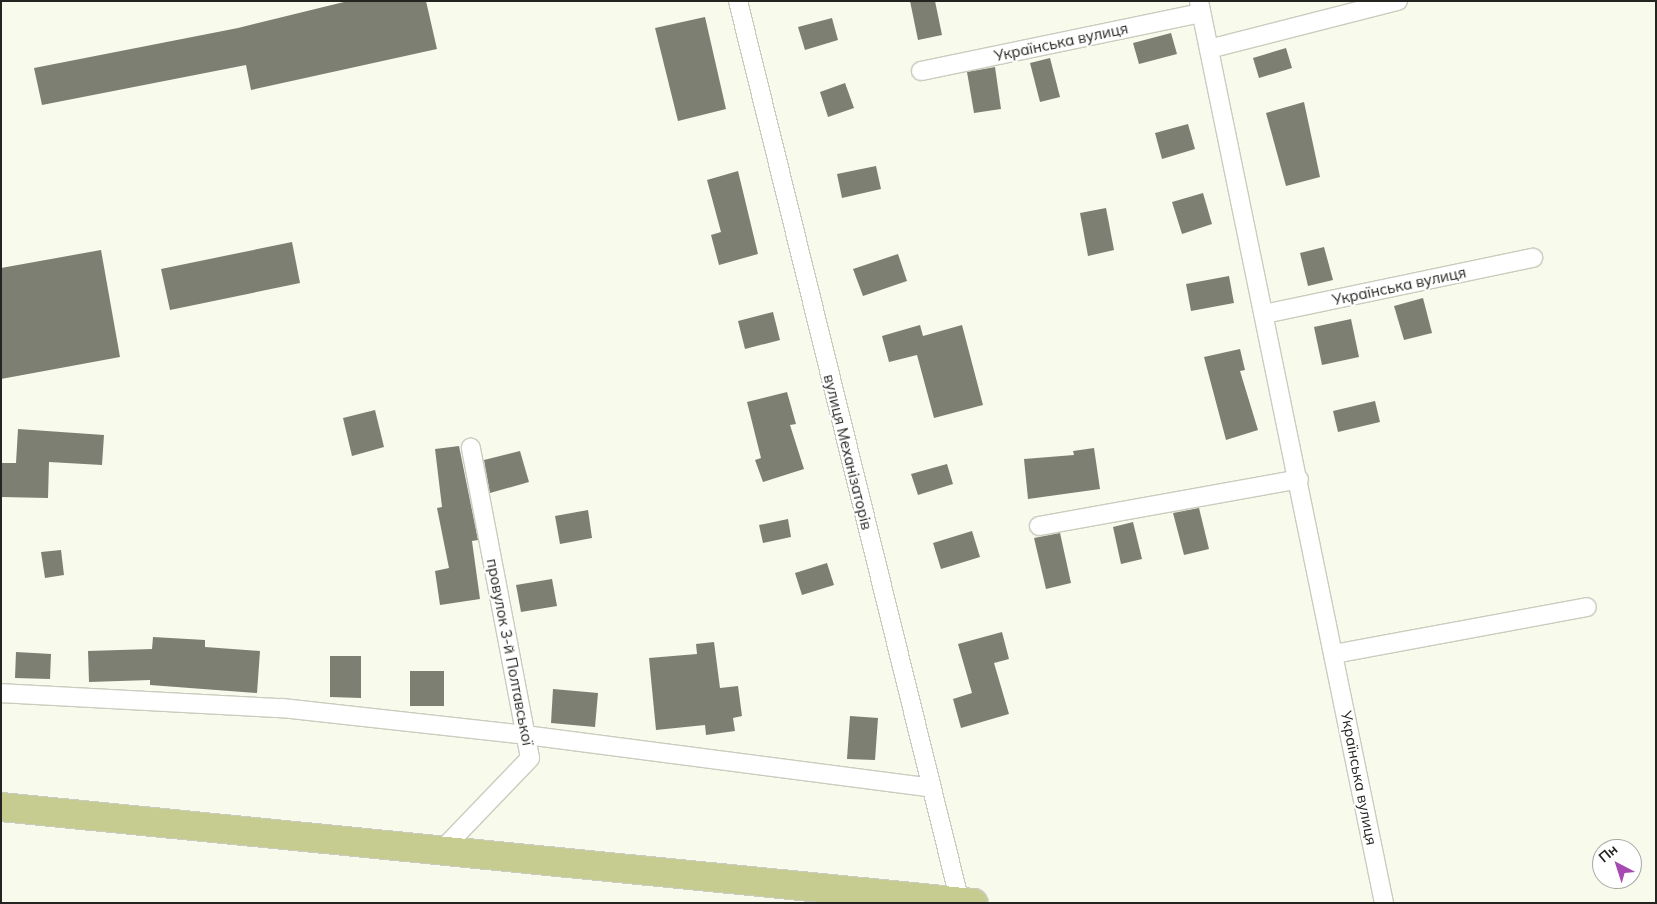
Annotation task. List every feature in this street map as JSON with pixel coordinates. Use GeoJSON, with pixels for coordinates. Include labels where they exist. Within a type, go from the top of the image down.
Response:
{"type":"FeatureCollection","features":[{"type":"Feature","properties":{"kind":"main road"},"geometry":{"type":"LineString","coordinates":[[1,807],[440,852],[967,902]]}},
{"type":"Feature","properties":{"kind":"street","name":"вулиця Механізаторів"},"geometry":{"type":"LineString","coordinates":[[738,1],[932,788],[967,902]]}},
{"type":"Feature","properties":{"kind":"street"},"geometry":{"type":"LineString","coordinates":[[1209,49],[1398,1]]}},
{"type":"Feature","properties":{"kind":"street","name":"Українська вулиця"},"geometry":{"type":"LineString","coordinates":[[921,71],[1200,7],[1299,479],[1384,903]]}},
{"type":"Feature","properties":{"kind":"street","name":"Українська вулиця"},"geometry":{"type":"LineString","coordinates":[[1264,314],[1533,258]]}},
{"type":"Feature","properties":{"kind":"street","name":"провулок 3-й Полтавської"},"geometry":{"type":"LineString","coordinates":[[440,852],[530,758],[471,448]]}},
{"type":"Feature","properties":{"kind":"street"},"geometry":{"type":"LineString","coordinates":[[1039,526],[1299,479]]}},
{"type":"Feature","properties":{"kind":"street"},"geometry":{"type":"LineString","coordinates":[[1334,654],[1587,607]]}},
{"type":"Feature","properties":{"kind":"street"},"geometry":{"type":"LineString","coordinates":[[1,693],[282,708],[526,734],[932,788]]}},
{"type":"Feature","properties":{"kind":"building"},"geometry":{"type":"Polygon","coordinates":[[[348,1],[426,1],[437,49],[251,90],[246,65],[42,105],[34,68],[238,28],[348,1]]]}},
{"type":"Feature","properties":{"kind":"building"},"geometry":{"type":"Polygon","coordinates":[[[910,1],[935,1],[942,35],[918,40],[910,1]]]}},
{"type":"Feature","properties":{"kind":"building"},"geometry":{"type":"Polygon","coordinates":[[[705,17],[726,109],[678,121],[655,28],[705,17]]]}},
{"type":"Feature","properties":{"kind":"building"},"geometry":{"type":"Polygon","coordinates":[[[832,18],[838,40],[805,50],[798,27],[832,18]]]}},
{"type":"Feature","properties":{"kind":"building"},"geometry":{"type":"Polygon","coordinates":[[[1171,33],[1177,54],[1139,64],[1133,43],[1171,33]]]}},
{"type":"Feature","properties":{"kind":"building"},"geometry":{"type":"Polygon","coordinates":[[[1286,48],[1292,68],[1259,78],[1253,58],[1286,48]]]}},
{"type":"Feature","properties":{"kind":"building"},"geometry":{"type":"Polygon","coordinates":[[[1050,58],[1060,97],[1040,102],[1030,63],[1050,58]]]}},
{"type":"Feature","properties":{"kind":"building"},"geometry":{"type":"Polygon","coordinates":[[[995,67],[1001,109],[974,113],[967,72],[995,67]]]}},
{"type":"Feature","properties":{"kind":"building"},"geometry":{"type":"Polygon","coordinates":[[[845,83],[854,108],[828,117],[820,92],[845,83]]]}},
{"type":"Feature","properties":{"kind":"building"},"geometry":{"type":"Polygon","coordinates":[[[1304,102],[1320,177],[1286,186],[1266,113],[1304,102]]]}},
{"type":"Feature","properties":{"kind":"building"},"geometry":{"type":"Polygon","coordinates":[[[1188,124],[1195,149],[1162,159],[1155,133],[1188,124]]]}},
{"type":"Feature","properties":{"kind":"building"},"geometry":{"type":"Polygon","coordinates":[[[876,166],[881,189],[842,198],[837,174],[876,166]]]}},
{"type":"Feature","properties":{"kind":"building"},"geometry":{"type":"Polygon","coordinates":[[[738,171],[758,254],[719,265],[711,235],[721,232],[707,180],[738,171]]]}},
{"type":"Feature","properties":{"kind":"building"},"geometry":{"type":"Polygon","coordinates":[[[1203,193],[1212,224],[1182,234],[1172,202],[1203,193]]]}},
{"type":"Feature","properties":{"kind":"building"},"geometry":{"type":"Polygon","coordinates":[[[1106,208],[1114,250],[1088,256],[1080,213],[1106,208]]]}},
{"type":"Feature","properties":{"kind":"building"},"geometry":{"type":"Polygon","coordinates":[[[292,242],[300,283],[170,310],[161,269],[292,242]]]}},
{"type":"Feature","properties":{"kind":"building"},"geometry":{"type":"Polygon","coordinates":[[[1324,247],[1333,280],[1308,286],[1300,253],[1324,247]]]}},
{"type":"Feature","properties":{"kind":"building"},"geometry":{"type":"Polygon","coordinates":[[[101,250],[120,357],[1,379],[1,268],[101,250]]]}},
{"type":"Feature","properties":{"kind":"building"},"geometry":{"type":"Polygon","coordinates":[[[898,254],[907,281],[863,296],[853,269],[898,254]]]}},
{"type":"Feature","properties":{"kind":"building"},"geometry":{"type":"Polygon","coordinates":[[[1229,276],[1234,303],[1191,311],[1186,284],[1229,276]]]}},
{"type":"Feature","properties":{"kind":"building"},"geometry":{"type":"Polygon","coordinates":[[[1423,298],[1432,333],[1404,340],[1394,306],[1423,298]]]}},
{"type":"Feature","properties":{"kind":"building"},"geometry":{"type":"Polygon","coordinates":[[[773,312],[780,340],[745,349],[738,321],[773,312]]]}},
{"type":"Feature","properties":{"kind":"building"},"geometry":{"type":"Polygon","coordinates":[[[1351,319],[1359,357],[1322,365],[1314,327],[1351,319]]]}},
{"type":"Feature","properties":{"kind":"building"},"geometry":{"type":"Polygon","coordinates":[[[920,325],[923,336],[962,325],[983,405],[934,418],[917,355],[889,362],[882,336],[920,325]]]}},
{"type":"Feature","properties":{"kind":"building"},"geometry":{"type":"Polygon","coordinates":[[[1240,349],[1245,370],[1240,371],[1258,430],[1226,440],[1204,357],[1240,349]]]}},
{"type":"Feature","properties":{"kind":"building"},"geometry":{"type":"Polygon","coordinates":[[[787,392],[796,424],[790,425],[804,469],[763,482],[755,460],[761,458],[747,402],[787,392]]]}},
{"type":"Feature","properties":{"kind":"building"},"geometry":{"type":"Polygon","coordinates":[[[1375,401],[1380,422],[1338,432],[1333,411],[1375,401]]]}},
{"type":"Feature","properties":{"kind":"building"},"geometry":{"type":"Polygon","coordinates":[[[375,410],[384,447],[352,456],[343,418],[375,410]]]}},
{"type":"Feature","properties":{"kind":"building"},"geometry":{"type":"Polygon","coordinates":[[[18,429],[104,435],[102,465],[49,462],[48,498],[1,497],[1,463],[16,463],[18,429]]]}},
{"type":"Feature","properties":{"kind":"building"},"geometry":{"type":"Polygon","coordinates":[[[459,446],[478,540],[472,541],[480,599],[440,605],[435,571],[449,568],[437,508],[442,507],[435,449],[459,446]]]}},
{"type":"Feature","properties":{"kind":"building"},"geometry":{"type":"Polygon","coordinates":[[[1094,448],[1100,489],[1028,499],[1024,459],[1074,455],[1073,451],[1094,448]]]}},
{"type":"Feature","properties":{"kind":"building"},"geometry":{"type":"Polygon","coordinates":[[[520,451],[529,482],[490,493],[484,460],[520,451]]]}},
{"type":"Feature","properties":{"kind":"building"},"geometry":{"type":"Polygon","coordinates":[[[947,464],[953,484],[918,495],[911,474],[947,464]]]}},
{"type":"Feature","properties":{"kind":"building"},"geometry":{"type":"Polygon","coordinates":[[[1199,508],[1209,549],[1184,555],[1173,513],[1199,508]]]}},
{"type":"Feature","properties":{"kind":"building"},"geometry":{"type":"Polygon","coordinates":[[[588,510],[592,538],[560,544],[555,516],[588,510]]]}},
{"type":"Feature","properties":{"kind":"building"},"geometry":{"type":"Polygon","coordinates":[[[788,519],[791,537],[763,543],[759,525],[788,519]]]}},
{"type":"Feature","properties":{"kind":"building"},"geometry":{"type":"Polygon","coordinates":[[[1133,522],[1142,559],[1121,564],[1113,527],[1133,522]]]}},
{"type":"Feature","properties":{"kind":"building"},"geometry":{"type":"Polygon","coordinates":[[[972,531],[980,557],[941,569],[933,543],[972,531]]]}},
{"type":"Feature","properties":{"kind":"building"},"geometry":{"type":"Polygon","coordinates":[[[1060,533],[1071,583],[1046,589],[1034,538],[1060,533]]]}},
{"type":"Feature","properties":{"kind":"building"},"geometry":{"type":"Polygon","coordinates":[[[61,550],[64,575],[45,578],[41,552],[61,550]]]}},
{"type":"Feature","properties":{"kind":"building"},"geometry":{"type":"Polygon","coordinates":[[[827,563],[834,585],[802,595],[795,573],[827,563]]]}},
{"type":"Feature","properties":{"kind":"building"},"geometry":{"type":"Polygon","coordinates":[[[552,579],[557,606],[521,612],[516,585],[552,579]]]}},
{"type":"Feature","properties":{"kind":"building"},"geometry":{"type":"Polygon","coordinates":[[[1002,632],[1009,659],[994,663],[1009,714],[961,728],[953,699],[972,693],[958,644],[1002,632]]]}},
{"type":"Feature","properties":{"kind":"building"},"geometry":{"type":"Polygon","coordinates":[[[153,637],[205,640],[205,647],[260,651],[257,693],[150,685],[150,680],[89,682],[88,651],[152,649],[153,637]]]}},
{"type":"Feature","properties":{"kind":"building"},"geometry":{"type":"Polygon","coordinates":[[[714,642],[720,688],[738,686],[742,716],[733,718],[735,731],[706,735],[705,725],[656,730],[649,658],[697,654],[696,644],[714,642]]]}},
{"type":"Feature","properties":{"kind":"building"},"geometry":{"type":"Polygon","coordinates":[[[16,652],[51,654],[50,679],[15,678],[16,652]]]}},
{"type":"Feature","properties":{"kind":"building"},"geometry":{"type":"Polygon","coordinates":[[[330,656],[361,656],[361,698],[330,697],[330,656]]]}},
{"type":"Feature","properties":{"kind":"building"},"geometry":{"type":"Polygon","coordinates":[[[410,671],[444,671],[444,706],[410,706],[410,671]]]}},
{"type":"Feature","properties":{"kind":"building"},"geometry":{"type":"Polygon","coordinates":[[[553,689],[598,693],[595,727],[551,723],[553,689]]]}},
{"type":"Feature","properties":{"kind":"building"},"geometry":{"type":"Polygon","coordinates":[[[850,716],[878,718],[875,760],[847,759],[850,716]]]}}]}
